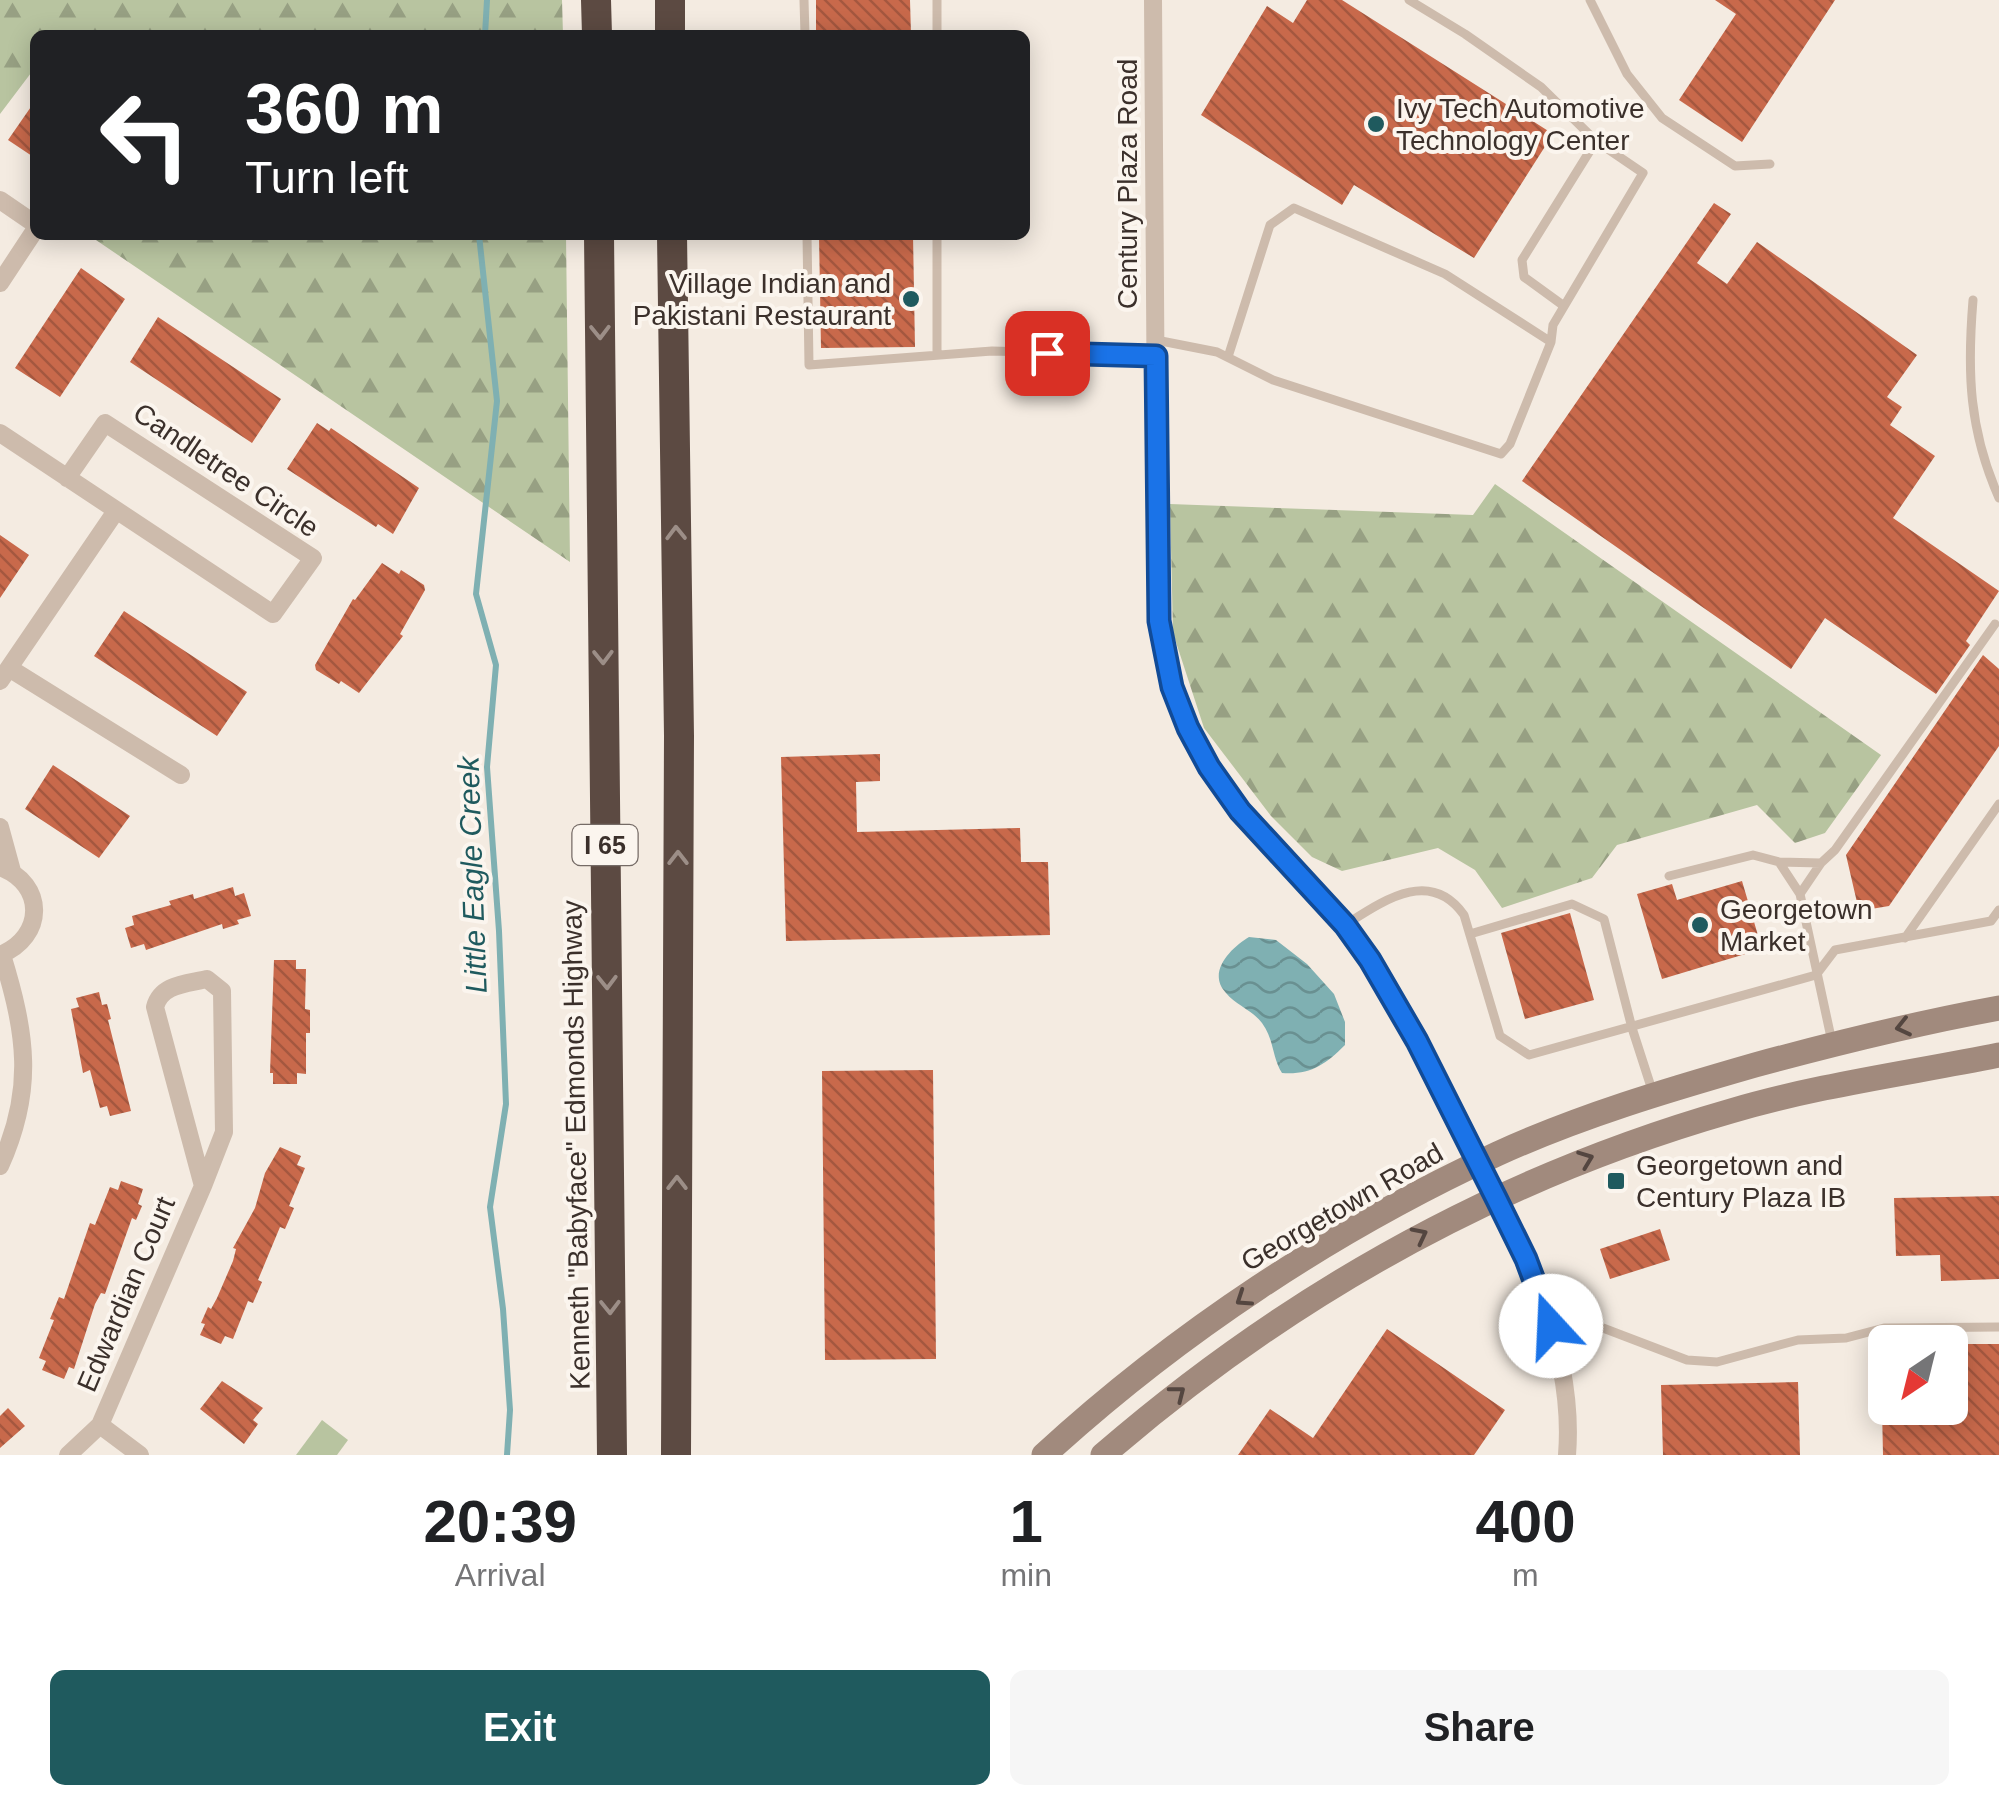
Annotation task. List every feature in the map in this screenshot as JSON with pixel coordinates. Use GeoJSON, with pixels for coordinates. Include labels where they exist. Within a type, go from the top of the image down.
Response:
{"type":"FeatureCollection","features":[{"type":"Feature","properties":{"kind":"highway"},"geometry":{"type":"LineString","coordinates":[[596,0],[597,30]]}},
{"type":"Feature","properties":{"kind":"highway"},"geometry":{"type":"LineString","coordinates":[[670,0],[670,30]]}},
{"type":"Feature","properties":{"kind":"highway","name":"Kenneth \"Babyface\" Edmonds Highway"},"geometry":{"type":"LineString","coordinates":[[599,240],[612,1455]]}},
{"type":"Feature","properties":{"kind":"highway","name":"I 65"},"geometry":{"type":"LineString","coordinates":[[672,240],[679,736],[676,1455]]}},
{"type":"Feature","properties":{"kind":"main road","name":"Georgetown Road"},"geometry":{"type":"LineString","coordinates":[[1044,1455],[1140,1373],[1282,1273],[1360,1225],[1479,1163],[1556,1129],[1654,1095],[1898,1028],[1999,1008]]}},
{"type":"Feature","properties":{"kind":"main road"},"geometry":{"type":"LineString","coordinates":[[1103,1455],[1222,1359],[1311,1298],[1408,1241],[1496,1198],[1588,1158],[1734,1110],[1863,1080],[1999,1055]]}},
{"type":"Feature","properties":{"kind":"street","name":"Century Plaza Road"},"geometry":{"type":"LineString","coordinates":[[1153,0],[1158,612],[1172,687],[1198,748],[1224,789],[1256,830],[1345,925],[1417,1041],[1526,1259],[1551,1326],[1562,1375],[1567,1455]]}},
{"type":"Feature","properties":{"kind":"street"},"geometry":{"type":"LineString","coordinates":[[0,200],[30,223]]}},
{"type":"Feature","properties":{"kind":"street"},"geometry":{"type":"LineString","coordinates":[[0,283],[30,235]]}},
{"type":"Feature","properties":{"kind":"street","name":"Candletree Circle"},"geometry":{"type":"LineString","coordinates":[[0,433],[66,478],[274,614],[312,558],[105,422],[66,478]]}},
{"type":"Feature","properties":{"kind":"street"},"geometry":{"type":"LineString","coordinates":[[116,511],[4,674],[180,775]]}},
{"type":"Feature","properties":{"kind":"street"},"geometry":{"type":"LineString","coordinates":[[0,828],[5,858],[32,894],[35,909],[26,938],[1,955],[18,1010],[24,1075],[17,1122],[0,1166]]}},
{"type":"Feature","properties":{"kind":"street","name":"Edwardian Court"},"geometry":{"type":"LineString","coordinates":[[100,1425],[203,1186],[224,1128],[222,991],[206,979],[165,990],[154,1006],[203,1186]]}},
{"type":"Feature","properties":{"kind":"street"},"geometry":{"type":"LineString","coordinates":[[68,1455],[100,1425],[140,1455]]}},
{"type":"Feature","properties":{"kind":"lane"},"geometry":{"type":"LineString","coordinates":[[804,0],[804,30]]}},
{"type":"Feature","properties":{"kind":"lane"},"geometry":{"type":"LineString","coordinates":[[937,0],[937,30]]}},
{"type":"Feature","properties":{"kind":"lane"},"geometry":{"type":"LineString","coordinates":[[807,240],[808,365],[992,351],[1156,348],[1217,352],[1273,380],[1501,454],[1510,444],[1551,342],[1553,324],[1643,173],[1596,141],[1541,88],[1465,34],[1408,0]]}},
{"type":"Feature","properties":{"kind":"lane"},"geometry":{"type":"LineString","coordinates":[[1590,0],[1627,74],[1662,118],[1735,166],[1770,164]]}},
{"type":"Feature","properties":{"kind":"lane"},"geometry":{"type":"LineString","coordinates":[[1564,306],[1524,277],[1522,260],[1596,141]]}},
{"type":"Feature","properties":{"kind":"lane"},"geometry":{"type":"LineString","coordinates":[[1228,357],[1270,225],[1294,208],[1445,274],[1551,342]]}},
{"type":"Feature","properties":{"kind":"lane"},"geometry":{"type":"LineString","coordinates":[[937,240],[937,355]]}},
{"type":"Feature","properties":{"kind":"lane"},"geometry":{"type":"LineString","coordinates":[[1973,300],[1968,360],[1971,400],[1988,471],[1999,498]]}},
{"type":"Feature","properties":{"kind":"lane"},"geometry":{"type":"LineString","coordinates":[[1800,894],[1998,623]]}},
{"type":"Feature","properties":{"kind":"lane"},"geometry":{"type":"LineString","coordinates":[[1905,938],[1999,804]]}},
{"type":"Feature","properties":{"kind":"lane"},"geometry":{"type":"LineString","coordinates":[[1669,876],[1754,855],[1779,862],[1821,863]]}},
{"type":"Feature","properties":{"kind":"lane"},"geometry":{"type":"LineString","coordinates":[[1779,862],[1800,894],[1832,1045]]}},
{"type":"Feature","properties":{"kind":"lane"},"geometry":{"type":"LineString","coordinates":[[1345,925],[1376,905],[1410,892],[1435,890],[1453,900],[1464,915],[1500,1036],[1529,1055],[1816,975],[1835,950],[1991,921],[1999,910]]}},
{"type":"Feature","properties":{"kind":"lane"},"geometry":{"type":"LineString","coordinates":[[1470,934],[1572,904],[1604,919],[1654,1095]]}},
{"type":"Feature","properties":{"kind":"lane"},"geometry":{"type":"LineString","coordinates":[[1551,1326],[1572,1320],[1687,1360],[1717,1362],[1798,1340],[1846,1338],[1884,1328],[1999,1326]]}},
{"type":"Feature","properties":{"kind":"green space"},"geometry":{"type":"Polygon","coordinates":[[[0,0],[562,0],[563,30],[30,30],[30,74],[0,114],[0,0]]]}},
{"type":"Feature","properties":{"kind":"green space"},"geometry":{"type":"Polygon","coordinates":[[[96,240],[566,240],[570,562],[96,240]]]}},
{"type":"Feature","properties":{"kind":"green space"},"geometry":{"type":"Polygon","coordinates":[[[1495,484],[1881,755],[1825,833],[1795,843],[1757,805],[1617,845],[1592,878],[1502,908],[1475,870],[1438,848],[1342,871],[1312,857],[1271,816],[1204,728],[1173,633],[1170,504],[1473,515],[1495,484]]]}},
{"type":"Feature","properties":{"kind":"green space"},"geometry":{"type":"Polygon","coordinates":[[[322,1420],[348,1440],[337,1455],[296,1455],[322,1420]]]}},
{"type":"Feature","properties":{"kind":"water"},"geometry":{"type":"Polygon","coordinates":[[[1249,937],[1276,940],[1307,964],[1334,994],[1345,1022],[1345,1045],[1316,1067],[1282,1073],[1262,1023],[1221,985],[1224,961],[1249,937]]]}},
{"type":"Feature","properties":{"kind":"building"},"geometry":{"type":"Polygon","coordinates":[[[816,0],[910,0],[911,30],[816,30],[816,0]]]}},
{"type":"Feature","properties":{"kind":"building","name":"Ivy Tech Automotive Technology Center"},"geometry":{"type":"Polygon","coordinates":[[[1307,0],[1342,0],[1553,134],[1474,258],[1354,185],[1342,205],[1201,115],[1267,6],[1293,23],[1307,0]]]}},
{"type":"Feature","properties":{"kind":"building"},"geometry":{"type":"Polygon","coordinates":[[[1715,0],[1835,0],[1742,142],[1679,100],[1736,14],[1715,0]]]}},
{"type":"Feature","properties":{"kind":"building"},"geometry":{"type":"Polygon","coordinates":[[[30,108],[30,155],[8,140],[30,108]]]}},
{"type":"Feature","properties":{"kind":"building"},"geometry":{"type":"Polygon","coordinates":[[[1714,203],[1731,214],[1697,263],[1727,284],[1757,242],[1917,355],[1887,397],[1902,407],[1890,425],[1935,456],[1893,518],[1999,591],[1966,641],[1970,645],[1936,694],[1825,618],[1791,669],[1522,481],[1714,203]]]}},
{"type":"Feature","properties":{"kind":"building"},"geometry":{"type":"Polygon","coordinates":[[[819,240],[913,240],[915,347],[821,348],[819,240]]]}},
{"type":"Feature","properties":{"kind":"building"},"geometry":{"type":"Polygon","coordinates":[[[81,268],[125,299],[60,397],[15,368],[81,268]]]}},
{"type":"Feature","properties":{"kind":"building"},"geometry":{"type":"Polygon","coordinates":[[[158,317],[281,399],[252,443],[130,362],[158,317]]]}},
{"type":"Feature","properties":{"kind":"building"},"geometry":{"type":"Polygon","coordinates":[[[317,423],[329,431],[331,428],[419,488],[393,534],[287,469],[317,423]]]}},
{"type":"Feature","properties":{"kind":"building"},"geometry":{"type":"Polygon","coordinates":[[[0,535],[29,555],[0,598],[0,535]]]}},
{"type":"Feature","properties":{"kind":"building"},"geometry":{"type":"Polygon","coordinates":[[[382,563],[399,574],[401,570],[424,585],[425,590],[400,634],[403,636],[359,693],[316,670],[315,665],[353,599],[382,563]]]}},
{"type":"Feature","properties":{"kind":"building"},"geometry":{"type":"Polygon","coordinates":[[[124,611],[247,692],[217,736],[94,656],[124,611]]]}},
{"type":"Feature","properties":{"kind":"building"},"geometry":{"type":"Polygon","coordinates":[[[1983,655],[1999,669],[1999,746],[1889,906],[1859,911],[1846,855],[1983,655]]]}},
{"type":"Feature","properties":{"kind":"building"},"geometry":{"type":"Polygon","coordinates":[[[880,754],[880,781],[856,782],[857,832],[1020,828],[1021,862],[1048,862],[1050,935],[786,941],[781,757],[880,754]]]}},
{"type":"Feature","properties":{"kind":"building"},"geometry":{"type":"Polygon","coordinates":[[[53,765],[130,816],[99,858],[25,809],[53,765]]]}},
{"type":"Feature","properties":{"kind":"building","name":"Georgetown Market"},"geometry":{"type":"Polygon","coordinates":[[[1742,881],[1762,949],[1662,979],[1637,894],[1672,884],[1677,900],[1742,881]]]}},
{"type":"Feature","properties":{"kind":"building"},"geometry":{"type":"Polygon","coordinates":[[[233,887],[235,896],[244,893],[251,916],[237,920],[239,924],[223,929],[222,924],[146,950],[144,944],[131,948],[125,928],[134,925],[132,916],[193,894],[194,899],[233,887]]]}},
{"type":"Feature","properties":{"kind":"building"},"geometry":{"type":"Polygon","coordinates":[[[1570,913],[1594,1000],[1525,1019],[1501,933],[1570,913]]]}},
{"type":"Feature","properties":{"kind":"building"},"geometry":{"type":"Polygon","coordinates":[[[274,960],[296,960],[296,969],[306,969],[305,1009],[310,1010],[310,1033],[306,1033],[306,1074],[297,1073],[297,1084],[273,1084],[270,1073],[274,960]]]}},
{"type":"Feature","properties":{"kind":"building"},"geometry":{"type":"Polygon","coordinates":[[[99,992],[102,1005],[107,1004],[131,1111],[110,1116],[107,1106],[100,1108],[90,1070],[83,1073],[71,1009],[79,1007],[76,998],[99,992]]]}},
{"type":"Feature","properties":{"kind":"building"},"geometry":{"type":"Polygon","coordinates":[[[933,1070],[936,1359],[825,1360],[822,1071],[933,1070]]]}},
{"type":"Feature","properties":{"kind":"building"},"geometry":{"type":"Polygon","coordinates":[[[280,1147],[301,1156],[297,1165],[305,1168],[289,1206],[294,1208],[285,1229],[280,1227],[253,1303],[248,1301],[233,1339],[225,1336],[221,1344],[200,1335],[205,1324],[201,1323],[217,1298],[233,1261],[233,1248],[255,1208],[265,1173],[280,1147]]]}},
{"type":"Feature","properties":{"kind":"building"},"geometry":{"type":"Polygon","coordinates":[[[121,1181],[143,1189],[138,1204],[142,1206],[136,1220],[132,1218],[105,1294],[101,1293],[95,1304],[74,1369],[69,1367],[64,1379],[42,1370],[46,1361],[39,1358],[54,1320],[50,1319],[59,1297],[64,1299],[90,1223],[95,1225],[110,1187],[118,1190],[121,1181]]]}},
{"type":"Feature","properties":{"kind":"building"},"geometry":{"type":"Polygon","coordinates":[[[1999,1196],[1999,1279],[1941,1281],[1940,1255],[1896,1256],[1894,1198],[1999,1196]]]}},
{"type":"Feature","properties":{"kind":"building"},"geometry":{"type":"Polygon","coordinates":[[[1660,1229],[1670,1260],[1610,1279],[1600,1249],[1660,1229]]]}},
{"type":"Feature","properties":{"kind":"building"},"geometry":{"type":"Polygon","coordinates":[[[1387,1329],[1505,1410],[1474,1455],[1238,1455],[1270,1409],[1313,1438],[1387,1329]]]}},
{"type":"Feature","properties":{"kind":"building"},"geometry":{"type":"Polygon","coordinates":[[[1968,1344],[1999,1344],[1999,1455],[1883,1455],[1882,1425],[1968,1425],[1968,1344]]]}},
{"type":"Feature","properties":{"kind":"building"},"geometry":{"type":"Polygon","coordinates":[[[222,1381],[263,1408],[253,1420],[258,1424],[244,1444],[200,1409],[222,1381]]]}},
{"type":"Feature","properties":{"kind":"building"},"geometry":{"type":"Polygon","coordinates":[[[1798,1382],[1800,1455],[1663,1455],[1661,1385],[1798,1382]]]}},
{"type":"Feature","properties":{"kind":"building"},"geometry":{"type":"Polygon","coordinates":[[[8,1408],[25,1426],[0,1448],[0,1416],[8,1408]]]}},
{"type":"Feature","properties":{"kind":"waterway","name":"Little Eagle Creek"},"geometry":{"type":"LineString","coordinates":[[485,30],[487,0]]}},
{"type":"Feature","properties":{"kind":"waterway","name":"Little Eagle Creek"},"geometry":{"type":"LineString","coordinates":[[480,240],[497,401],[476,594],[496,665],[487,767],[506,1104],[490,1207],[510,1410],[507,1455]]}},
{"type":"Feature","properties":{"kind":"place","name":"Ivy Tech Automotive Technology Center"},"geometry":{"type":"Point","coordinates":[1376,124]}},
{"type":"Feature","properties":{"kind":"place","name":"Village Indian and Pakistani Restaurant"},"geometry":{"type":"Point","coordinates":[911,299]}},
{"type":"Feature","properties":{"kind":"place","name":"Georgetown Market"},"geometry":{"type":"Point","coordinates":[1700,925]}},
{"type":"Feature","properties":{"kind":"place","name":"Georgetown and Century Plaza IB"},"geometry":{"type":"Point","coordinates":[1616,1181]}},
{"type":"Feature","properties":{"kind":"route"},"geometry":{"type":"LineString","coordinates":[[1047,353],[1156,356],[1159,621],[1172,687],[1188,728],[1240,811],[1345,925],[1370,960],[1417,1041],[1496,1198],[1526,1259],[1551,1326]]}}]}
